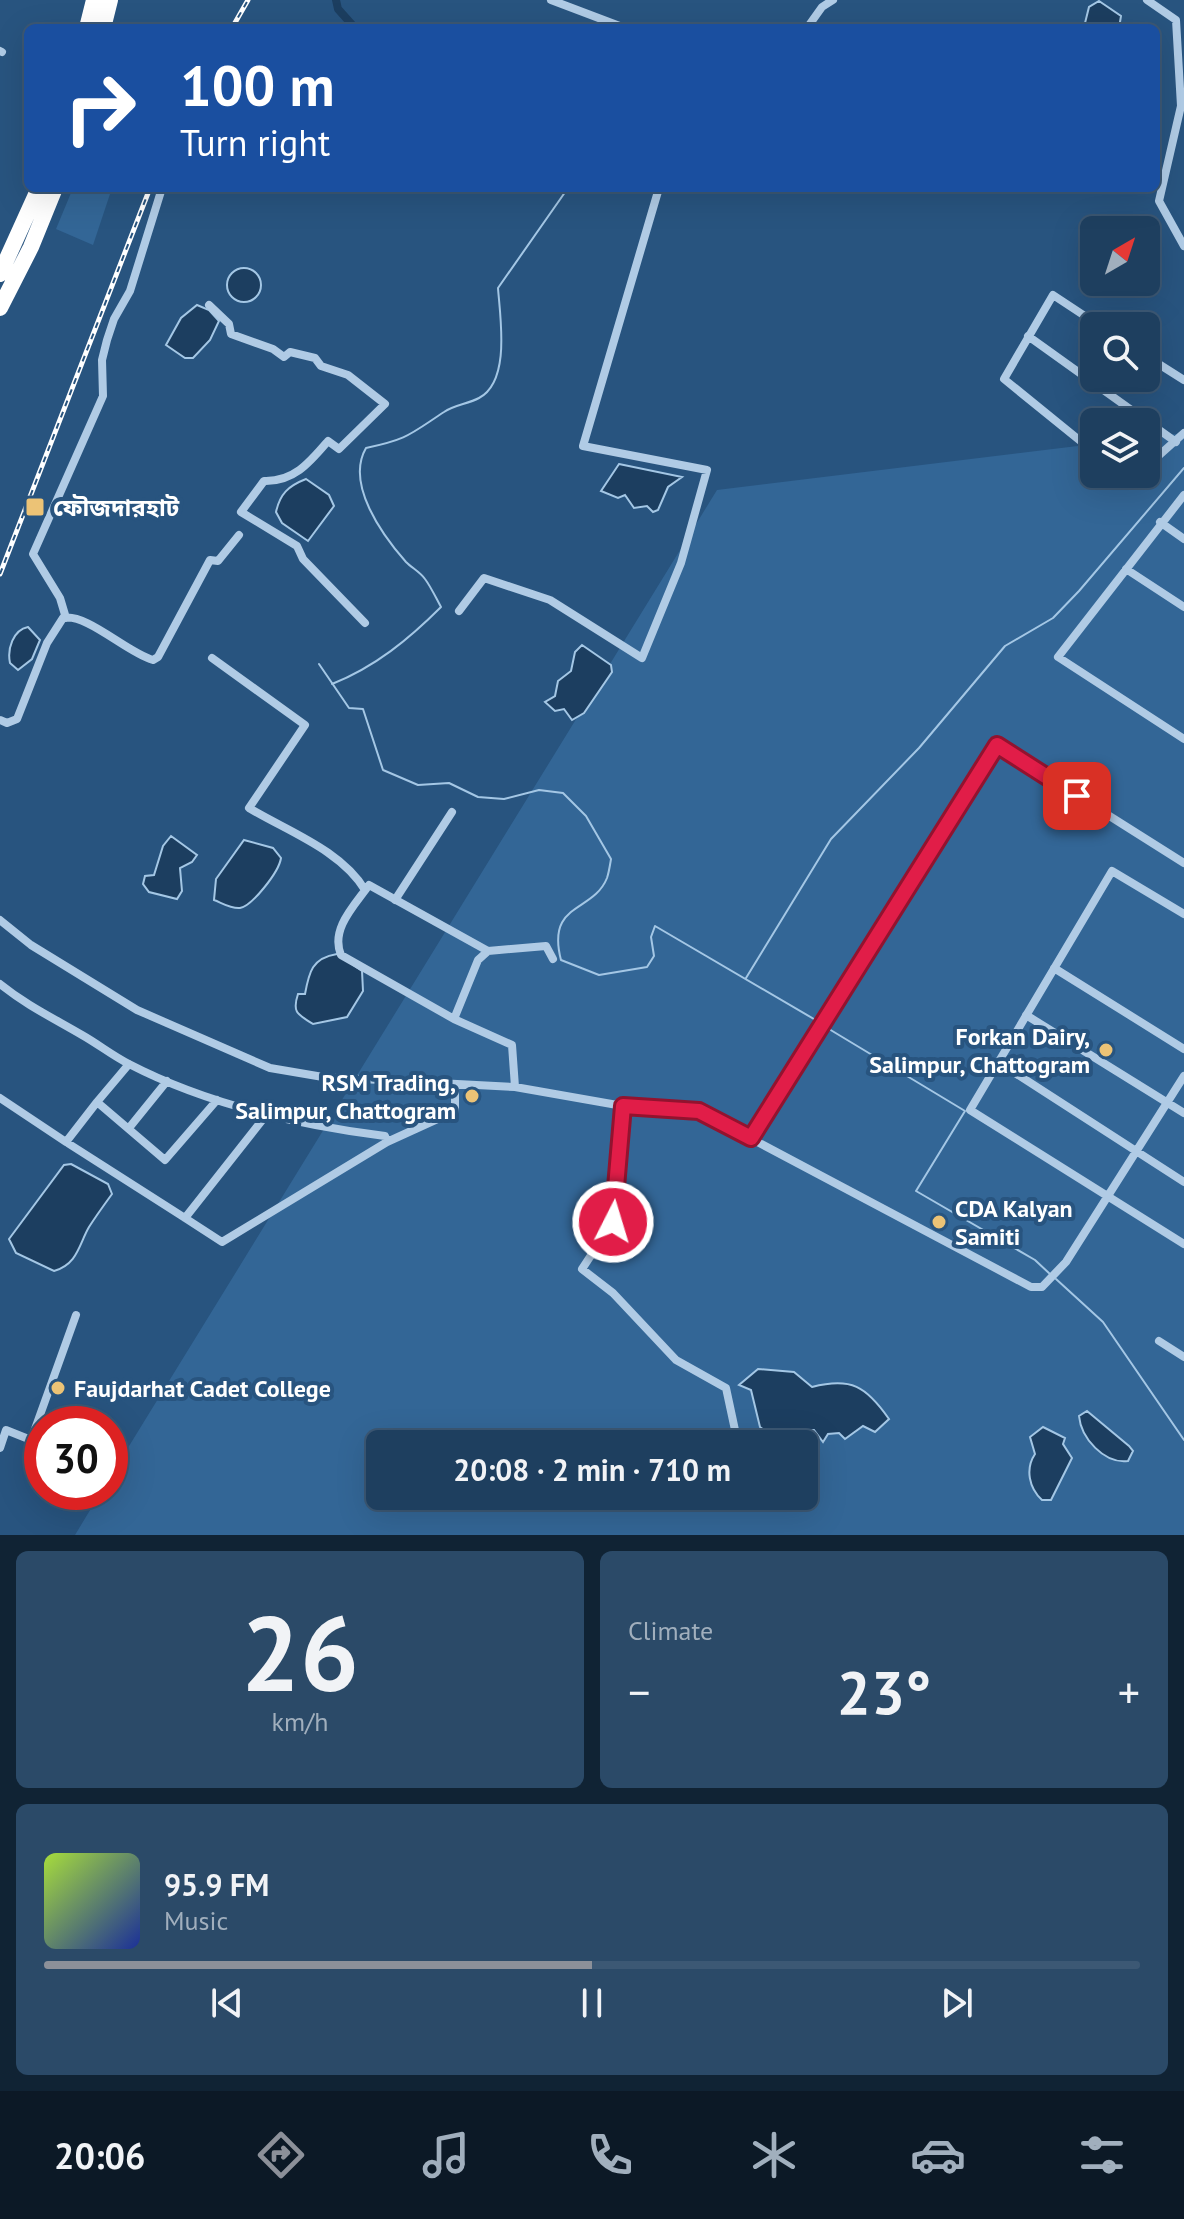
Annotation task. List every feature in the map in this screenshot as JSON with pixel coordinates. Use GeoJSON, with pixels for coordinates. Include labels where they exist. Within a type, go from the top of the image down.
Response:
{"type":"FeatureCollection","features":[{"type":"Feature","properties":{"kind":"highway"},"geometry":{"type":"LineString","coordinates":[[88,24],[94,0]]}},
{"type":"Feature","properties":{"kind":"highway"},"geometry":{"type":"LineString","coordinates":[[104,24],[110,0]]}},
{"type":"Feature","properties":{"kind":"highway"},"geometry":{"type":"LineString","coordinates":[[0,274],[37,192]]}},
{"type":"Feature","properties":{"kind":"highway"},"geometry":{"type":"LineString","coordinates":[[0,308],[31,247],[53,192]]}},
{"type":"Feature","properties":{"kind":"highway"},"geometry":{"type":"LineString","coordinates":[[0,293],[31,247]]}},
{"type":"Feature","properties":{"kind":"street"},"geometry":{"type":"LineString","coordinates":[[551,0],[614,24]]}},
{"type":"Feature","properties":{"kind":"street"},"geometry":{"type":"LineString","coordinates":[[810,24],[822,7],[833,0]]}},
{"type":"Feature","properties":{"kind":"street"},"geometry":{"type":"LineString","coordinates":[[1147,0],[1176,20],[1181,106],[1159,201],[1184,246]]}},
{"type":"Feature","properties":{"kind":"street"},"geometry":{"type":"LineString","coordinates":[[66,618],[60,598],[33,559],[33,554],[103,396],[102,360],[107,340],[114,319],[130,291],[161,192]]}},
{"type":"Feature","properties":{"kind":"street"},"geometry":{"type":"LineString","coordinates":[[459,611],[484,578],[550,600],[642,658],[681,563],[707,470],[583,446],[658,192]]}},
{"type":"Feature","properties":{"kind":"street"},"geometry":{"type":"LineString","coordinates":[[1080,313],[1053,295],[1004,379],[1080,441]]}},
{"type":"Feature","properties":{"kind":"street"},"geometry":{"type":"LineString","coordinates":[[209,305],[229,324],[231,334],[273,349],[284,357],[290,352],[315,358],[321,366],[348,375],[385,404],[339,449],[328,441],[304,470],[275,481],[264,481],[241,512],[297,546],[303,559],[365,623]]}},
{"type":"Feature","properties":{"kind":"street"},"geometry":{"type":"LineString","coordinates":[[1028,336],[1176,442]]}},
{"type":"Feature","properties":{"kind":"street"},"geometry":{"type":"LineString","coordinates":[[1160,365],[1184,380]]}},
{"type":"Feature","properties":{"kind":"street"},"geometry":{"type":"LineString","coordinates":[[1160,455],[1184,433]]}},
{"type":"Feature","properties":{"kind":"street"},"geometry":{"type":"LineString","coordinates":[[1184,495],[1058,657],[1184,739]]}},
{"type":"Feature","properties":{"kind":"street"},"geometry":{"type":"LineString","coordinates":[[1160,522],[1184,539]]}},
{"type":"Feature","properties":{"kind":"street"},"geometry":{"type":"LineString","coordinates":[[66,618],[88,624],[143,657],[158,657],[210,560],[218,561],[239,535]]}},
{"type":"Feature","properties":{"kind":"street"},"geometry":{"type":"LineString","coordinates":[[1126,569],[1184,607]]}},
{"type":"Feature","properties":{"kind":"street"},"geometry":{"type":"LineString","coordinates":[[0,720],[7,723],[17,719],[55,626],[66,618]]}},
{"type":"Feature","properties":{"kind":"street"},"geometry":{"type":"LineString","coordinates":[[212,658],[305,725],[249,808],[320,847],[357,876],[365,890]]}},
{"type":"Feature","properties":{"kind":"street"},"geometry":{"type":"LineString","coordinates":[[751,1138],[997,745],[1184,863]]}},
{"type":"Feature","properties":{"kind":"street"},"geometry":{"type":"LineString","coordinates":[[395,900],[452,812]]}},
{"type":"Feature","properties":{"kind":"street"},"geometry":{"type":"LineString","coordinates":[[1184,914],[1112,871],[970,1110],[1184,1244]]}},
{"type":"Feature","properties":{"kind":"street"},"geometry":{"type":"LineString","coordinates":[[515,1087],[512,1045],[454,1019],[341,955],[337,947],[342,923],[369,885],[488,951],[546,946],[553,959]]}},
{"type":"Feature","properties":{"kind":"street"},"geometry":{"type":"LineString","coordinates":[[0,920],[31,945],[137,1010],[270,1068],[323,1077],[515,1087],[623,1106],[699,1111],[1031,1287],[1042,1287],[1066,1262],[1184,1076]]}},
{"type":"Feature","properties":{"kind":"street"},"geometry":{"type":"LineString","coordinates":[[454,1019],[478,960],[488,951]]}},
{"type":"Feature","properties":{"kind":"street"},"geometry":{"type":"LineString","coordinates":[[1054,968],[1184,1049]]}},
{"type":"Feature","properties":{"kind":"street"},"geometry":{"type":"LineString","coordinates":[[0,984],[30,1008],[81,1034],[129,1064],[167,1081],[267,1114],[324,1128],[385,1136],[387,1142]]}},
{"type":"Feature","properties":{"kind":"street"},"geometry":{"type":"LineString","coordinates":[[1026,1015],[1184,1113]]}},
{"type":"Feature","properties":{"kind":"street"},"geometry":{"type":"LineString","coordinates":[[998,1062],[1184,1182]]}},
{"type":"Feature","properties":{"kind":"street"},"geometry":{"type":"LineString","coordinates":[[66,1142],[129,1064]]}},
{"type":"Feature","properties":{"kind":"street"},"geometry":{"type":"LineString","coordinates":[[129,1128],[167,1081]]}},
{"type":"Feature","properties":{"kind":"street"},"geometry":{"type":"LineString","coordinates":[[0,1098],[222,1242],[387,1142],[455,1111],[455,1084]]}},
{"type":"Feature","properties":{"kind":"street"},"geometry":{"type":"LineString","coordinates":[[97,1102],[165,1160],[217,1100]]}},
{"type":"Feature","properties":{"kind":"street"},"geometry":{"type":"LineString","coordinates":[[623,1106],[613,1222],[582,1269],[613,1293],[676,1360],[726,1388],[735,1430]]}},
{"type":"Feature","properties":{"kind":"street"},"geometry":{"type":"LineString","coordinates":[[185,1218],[267,1114]]}},
{"type":"Feature","properties":{"kind":"street"},"geometry":{"type":"LineString","coordinates":[[0,1448],[6,1430],[31,1440],[76,1315]]}},
{"type":"Feature","properties":{"kind":"street"},"geometry":{"type":"LineString","coordinates":[[1159,1341],[1184,1357]]}},
{"type":"Feature","properties":{"kind":"shaded area"},"geometry":{"type":"Polygon","coordinates":[[[1099,1],[1121,16],[1120,24],[1086,24],[1089,7],[1099,1]]]}},
{"type":"Feature","properties":{"kind":"shaded area"},"geometry":{"type":"Polygon","coordinates":[[[71,192],[110,194],[93,245],[56,229],[71,192]]]}},
{"type":"Feature","properties":{"kind":"shaded area"},"geometry":{"type":"Polygon","coordinates":[[[244,268],[256,273],[261,285],[256,297],[244,302],[232,297],[227,285],[232,273],[244,268]]]}},
{"type":"Feature","properties":{"kind":"shaded area"},"geometry":{"type":"Polygon","coordinates":[[[197,305],[209,310],[219,321],[210,340],[193,358],[185,358],[166,345],[181,318],[197,305]]]}},
{"type":"Feature","properties":{"kind":"shaded area"},"geometry":{"type":"Polygon","coordinates":[[[1184,433],[1184,1535],[75,1535],[90,1510],[128,1510],[128,1448],[717,490],[1080,446],[1080,488],[1160,488],[1160,436],[1184,433]]]}},
{"type":"Feature","properties":{"kind":"shaded area"},"geometry":{"type":"Polygon","coordinates":[[[619,464],[682,477],[668,487],[658,510],[653,512],[647,506],[634,508],[625,495],[618,498],[601,491],[619,464]]]}},
{"type":"Feature","properties":{"kind":"shaded area"},"geometry":{"type":"Polygon","coordinates":[[[306,479],[329,495],[334,506],[308,541],[282,523],[276,512],[286,491],[306,479]]]}},
{"type":"Feature","properties":{"kind":"shaded area"},"geometry":{"type":"Polygon","coordinates":[[[28,627],[40,640],[32,659],[18,670],[10,663],[10,646],[18,632],[28,627]]]}},
{"type":"Feature","properties":{"kind":"shaded area"},"geometry":{"type":"Polygon","coordinates":[[[582,645],[611,665],[612,672],[584,713],[572,720],[564,709],[555,711],[545,702],[555,696],[558,681],[571,671],[575,652],[582,645]]]}},
{"type":"Feature","properties":{"kind":"shaded area"},"geometry":{"type":"Polygon","coordinates":[[[171,836],[197,855],[192,862],[180,868],[182,891],[177,899],[149,892],[143,884],[145,876],[154,875],[163,846],[171,836]]]}},
{"type":"Feature","properties":{"kind":"shaded area"},"geometry":{"type":"Polygon","coordinates":[[[244,840],[273,848],[281,858],[258,895],[245,906],[230,907],[214,900],[216,879],[244,840]]]}},
{"type":"Feature","properties":{"kind":"shaded area"},"geometry":{"type":"Polygon","coordinates":[[[337,954],[362,971],[363,991],[347,1017],[313,1024],[297,1012],[298,994],[305,994],[313,967],[322,959],[337,954]]]}},
{"type":"Feature","properties":{"kind":"shaded area"},"geometry":{"type":"Polygon","coordinates":[[[71,1164],[108,1184],[112,1194],[89,1227],[77,1253],[68,1264],[54,1271],[16,1253],[9,1239],[64,1165],[71,1164]]]}},
{"type":"Feature","properties":{"kind":"shaded area"},"geometry":{"type":"Polygon","coordinates":[[[758,1369],[794,1372],[812,1387],[847,1384],[865,1392],[889,1419],[875,1432],[863,1426],[845,1439],[839,1433],[828,1434],[823,1442],[818,1430],[764,1430],[760,1427],[751,1390],[739,1385],[758,1369]]]}},
{"type":"Feature","properties":{"kind":"shaded area"},"geometry":{"type":"Polygon","coordinates":[[[1087,1411],[1129,1446],[1133,1451],[1128,1461],[1102,1454],[1089,1441],[1079,1416],[1087,1411]]]}},
{"type":"Feature","properties":{"kind":"shaded area"},"geometry":{"type":"Polygon","coordinates":[[[1043,1427],[1065,1438],[1063,1444],[1072,1458],[1051,1500],[1042,1500],[1030,1478],[1030,1466],[1035,1454],[1030,1437],[1043,1427]]]}},
{"type":"Feature","properties":{"kind":"waterway"},"geometry":{"type":"LineString","coordinates":[[336,0],[338,9],[351,24]]}},
{"type":"Feature","properties":{"kind":"waterway"},"geometry":{"type":"LineString","coordinates":[[332,684],[391,651],[441,607],[425,579],[397,551],[370,509],[360,477],[366,448],[408,435],[448,410],[479,398],[489,390],[500,363],[498,288],[565,192]]}},
{"type":"Feature","properties":{"kind":"waterway"},"geometry":{"type":"LineString","coordinates":[[746,978],[831,839],[919,748],[1005,646],[1053,618],[1079,591],[1184,468]]}},
{"type":"Feature","properties":{"kind":"waterway"},"geometry":{"type":"LineString","coordinates":[[319,664],[349,708],[363,709],[383,770],[418,785],[449,783],[478,797],[504,799],[539,790],[563,793],[586,816],[611,859],[610,866],[600,889],[565,918],[558,941],[561,960],[599,975],[647,967],[654,956],[651,937],[655,926],[819,1022]]}},
{"type":"Feature","properties":{"kind":"waterway"},"geometry":{"type":"LineString","coordinates":[[824,1026],[965,1111],[916,1191],[1035,1260],[1051,1275]]}},
{"type":"Feature","properties":{"kind":"waterway"},"geometry":{"type":"LineString","coordinates":[[1056,1279],[1103,1322],[1184,1440]]}},
{"type":"Feature","properties":{"kind":"railway"},"geometry":{"type":"LineString","coordinates":[[234,24],[248,0]]}},
{"type":"Feature","properties":{"kind":"railway"},"geometry":{"type":"LineString","coordinates":[[0,574],[148,192]]}},
{"type":"Feature","properties":{"kind":"place","name":"ফৌজদারহাট"},"geometry":{"type":"Point","coordinates":[35,507]}},
{"type":"Feature","properties":{"kind":"place","name":"Forkan Dairy, Salimpur, Chattogram"},"geometry":{"type":"Point","coordinates":[1106,1050]}},
{"type":"Feature","properties":{"kind":"place","name":"RSM Trading, Salimpur, Chattogram"},"geometry":{"type":"Point","coordinates":[472,1096]}},
{"type":"Feature","properties":{"kind":"place","name":"CDA Kalyan Samiti"},"geometry":{"type":"Point","coordinates":[939,1222]}},
{"type":"Feature","properties":{"kind":"place","name":"Faujdarhat Cadet College"},"geometry":{"type":"Point","coordinates":[58,1388]}},
{"type":"Feature","properties":{"kind":"route"},"geometry":{"type":"LineString","coordinates":[[613,1222],[623,1106],[699,1111],[751,1138],[997,745],[1077,796]]}}]}
